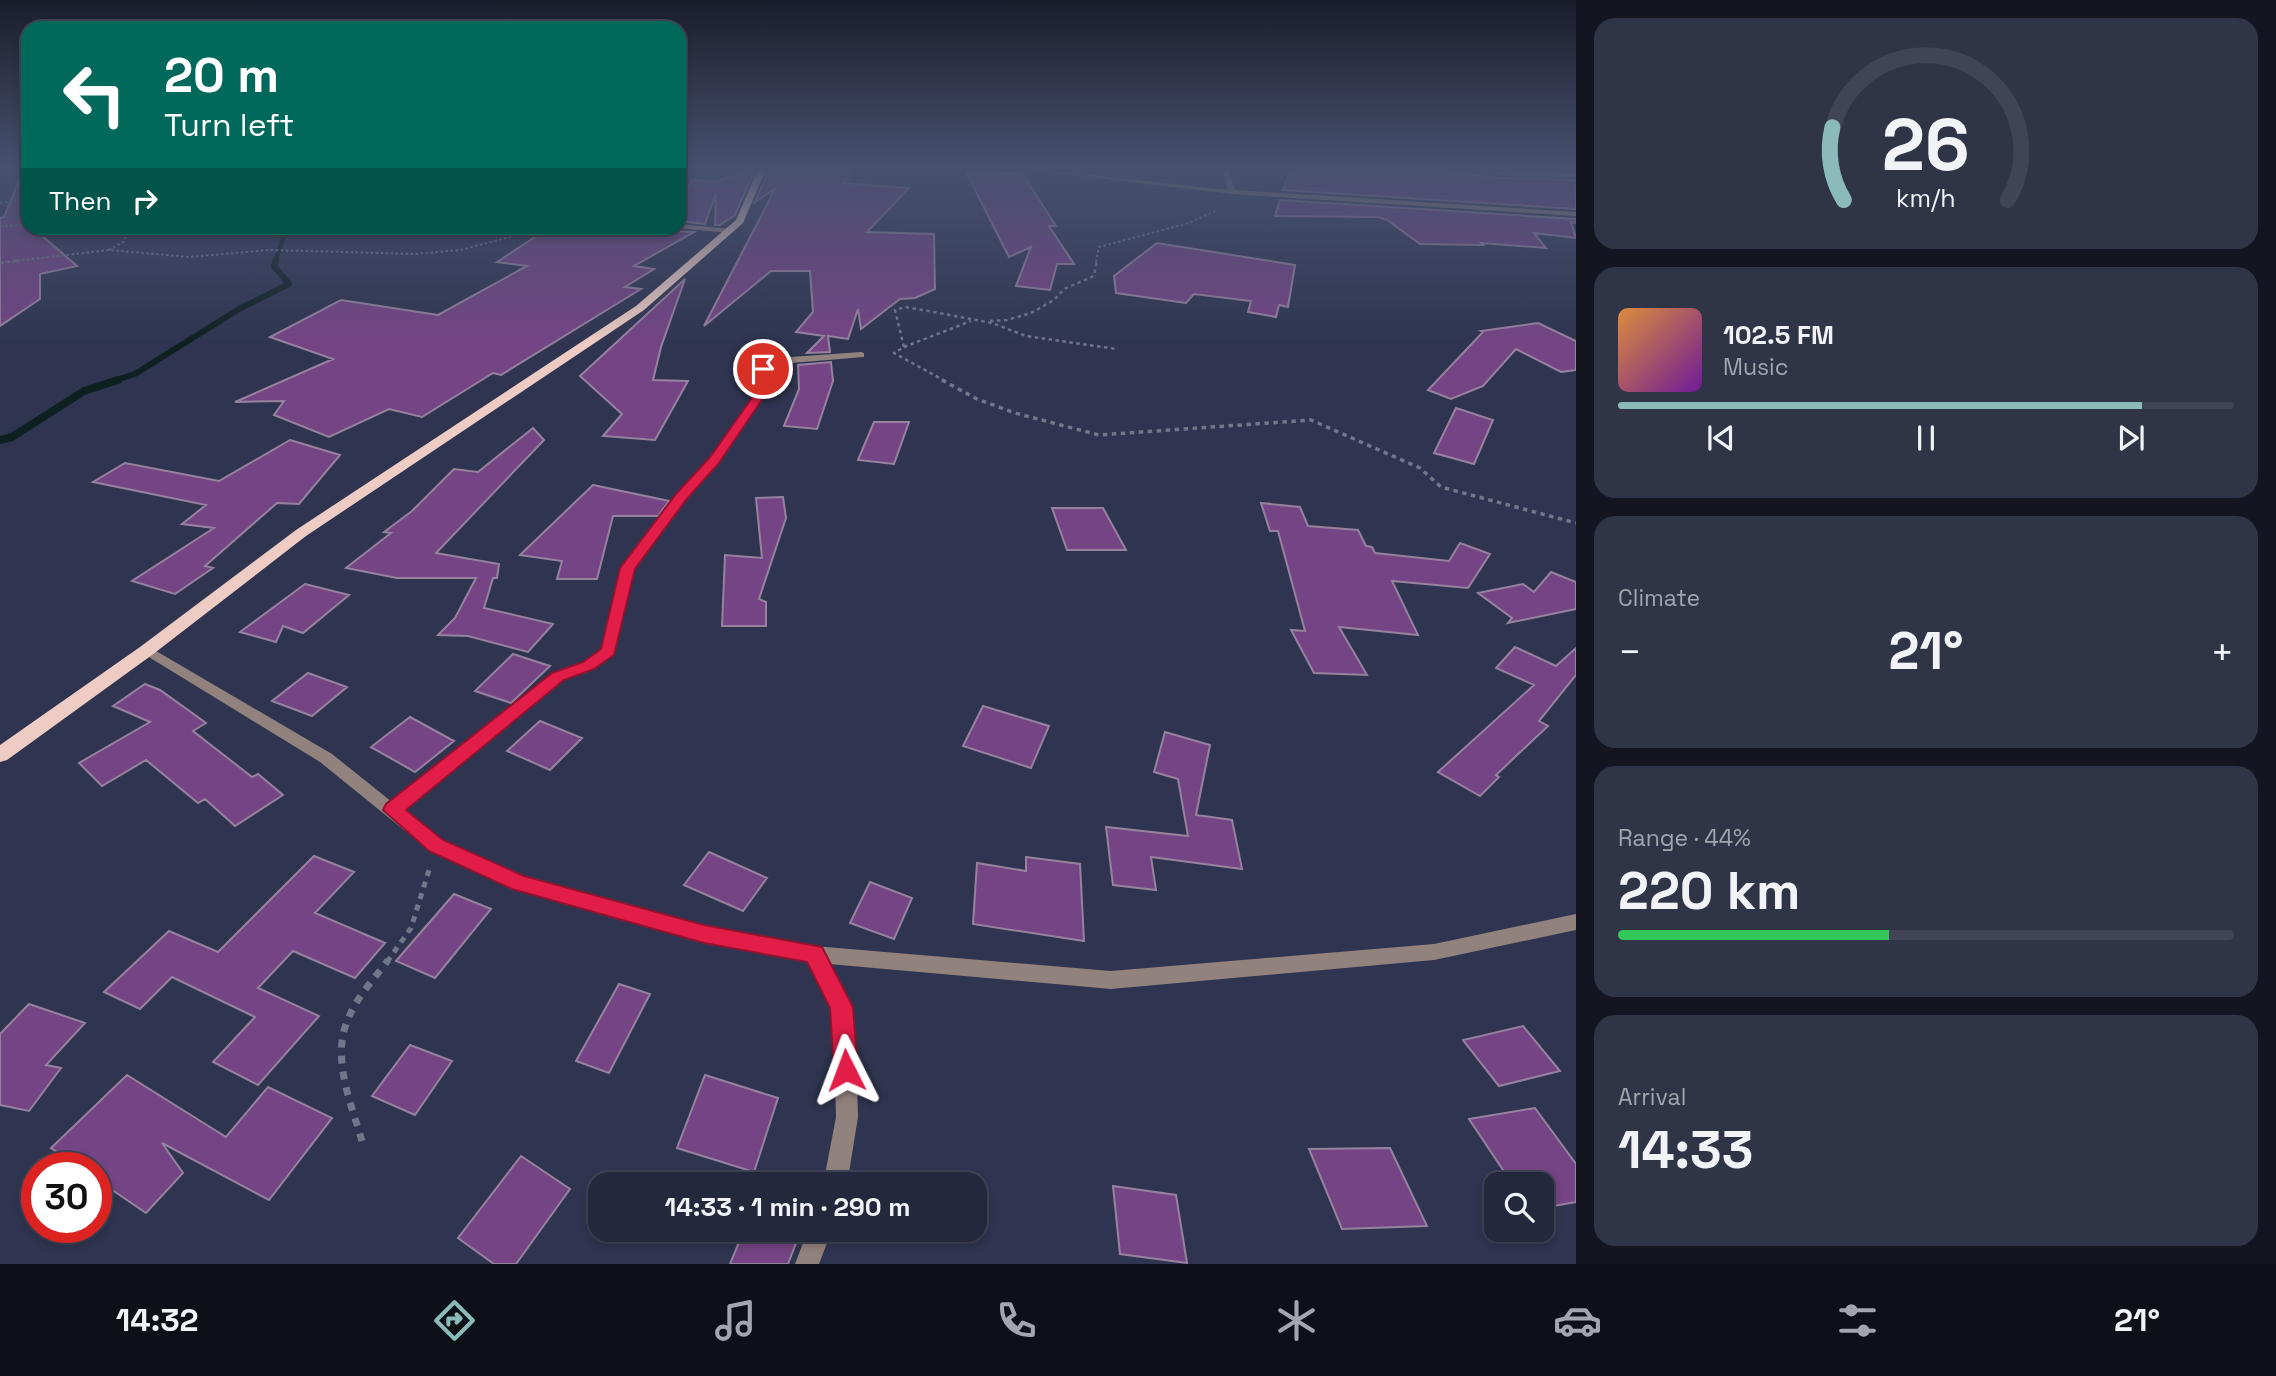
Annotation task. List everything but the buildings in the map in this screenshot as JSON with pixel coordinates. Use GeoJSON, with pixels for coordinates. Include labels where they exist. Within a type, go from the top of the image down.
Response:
{"type":"FeatureCollection","features":[{"type":"Feature","properties":{"kind":"main road"},"geometry":{"type":"LineString","coordinates":[[0,755],[146,651],[301,533],[640,307],[736,226]]}},
{"type":"Feature","properties":{"kind":"street"},"geometry":{"type":"LineString","coordinates":[[686,227],[731,231]]}},
{"type":"Feature","properties":{"kind":"street"},"geometry":{"type":"LineString","coordinates":[[393,810],[558,676],[589,666],[608,651],[628,568],[681,497],[715,460],[755,404],[767,385],[763,369],[776,361],[861,355]]}},
{"type":"Feature","properties":{"kind":"street"},"geometry":{"type":"LineString","coordinates":[[146,651],[326,758],[436,846],[519,883],[704,934],[814,954],[1111,979],[1434,952],[1576,922]]}},
{"type":"Feature","properties":{"kind":"street"},"geometry":{"type":"LineString","coordinates":[[814,954],[841,1007],[847,1117],[837,1172]]}},
{"type":"Feature","properties":{"kind":"street"},"geometry":{"type":"LineString","coordinates":[[807,1264],[815,1242]]}},
{"type":"Feature","properties":{"kind":"path"},"geometry":{"type":"LineString","coordinates":[[1176,226],[1099,247],[1094,276],[1087,282],[1063,289],[1054,300],[1038,309],[1006,321],[972,320],[894,352],[965,392],[1015,413],[1099,435],[1311,420],[1420,468],[1441,486],[1576,523]]}},
{"type":"Feature","properties":{"kind":"path"},"geometry":{"type":"LineString","coordinates":[[108,250],[125,241],[125,235]]}},
{"type":"Feature","properties":{"kind":"path"},"geometry":{"type":"LineString","coordinates":[[0,263],[108,250],[189,257],[254,251],[416,254],[460,250],[517,235]]}},
{"type":"Feature","properties":{"kind":"path"},"geometry":{"type":"LineString","coordinates":[[904,348],[895,310],[905,307],[992,323],[1026,336],[1116,349]]}},
{"type":"Feature","properties":{"kind":"path"},"geometry":{"type":"LineString","coordinates":[[362,1142],[346,1090],[340,1045],[348,1017],[411,928],[436,846]]}},
{"type":"Feature","properties":{"kind":"waterway"},"geometry":{"type":"LineString","coordinates":[[273,235],[284,236],[275,262]]}},
{"type":"Feature","properties":{"kind":"waterway"},"geometry":{"type":"LineString","coordinates":[[113,381],[135,374],[239,309],[289,284],[274,266],[276,260]]}},
{"type":"Feature","properties":{"kind":"waterway"},"geometry":{"type":"LineString","coordinates":[[0,440],[12,437],[84,391],[118,380]]}},
{"type":"Feature","properties":{"kind":"route"},"geometry":{"type":"LineString","coordinates":[[763,369],[767,385],[755,404],[715,460],[681,497],[648,545],[628,568],[608,651],[589,666],[558,676],[393,810],[436,846],[519,883],[704,934],[814,954],[841,1007],[846,1070]]}}]}
